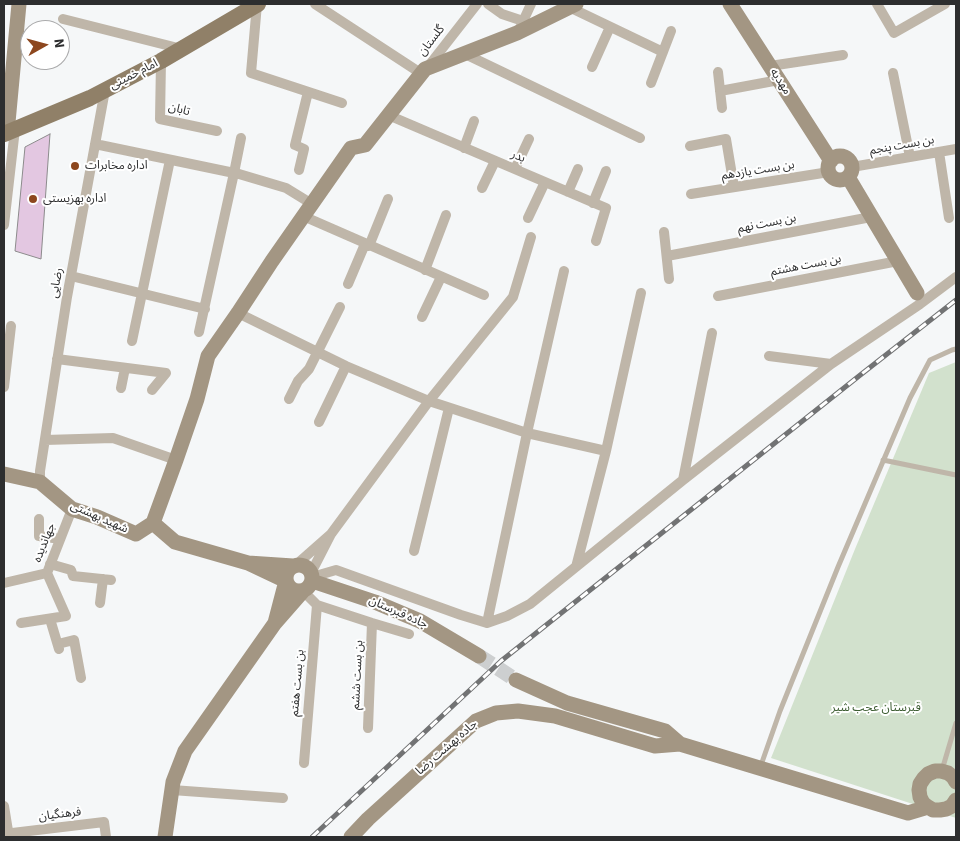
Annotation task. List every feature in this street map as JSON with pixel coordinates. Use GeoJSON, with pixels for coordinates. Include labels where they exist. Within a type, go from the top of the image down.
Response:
{"type":"FeatureCollection","features":[{"type":"Feature","properties":{"kind":"main road","name":"امام خمینی"},"geometry":{"type":"LineString","coordinates":[[9,132],[90,98],[182,50],[258,4]]}},
{"type":"Feature","properties":{"kind":"street"},"geometry":{"type":"LineString","coordinates":[[4,225],[19,4]]}},
{"type":"Feature","properties":{"kind":"street"},"geometry":{"type":"LineString","coordinates":[[258,4],[251,73],[342,103]]}},
{"type":"Feature","properties":{"kind":"street"},"geometry":{"type":"LineString","coordinates":[[315,4],[424,72]]}},
{"type":"Feature","properties":{"kind":"street","name":"گلستان"},"geometry":{"type":"LineString","coordinates":[[424,72],[477,4]]}},
{"type":"Feature","properties":{"kind":"street"},"geometry":{"type":"LineString","coordinates":[[488,4],[520,27]]}},
{"type":"Feature","properties":{"kind":"street"},"geometry":{"type":"LineString","coordinates":[[520,27],[531,4]]}},
{"type":"Feature","properties":{"kind":"street","name":"مهدیه"},"geometry":{"type":"LineString","coordinates":[[730,4],[779,80],[830,166]]}},
{"type":"Feature","properties":{"kind":"street"},"geometry":{"type":"LineString","coordinates":[[877,4],[894,33],[945,4]]}},
{"type":"Feature","properties":{"kind":"street"},"geometry":{"type":"LineString","coordinates":[[663,52],[573,5],[520,27],[424,72],[365,145],[351,148],[208,356],[197,399],[153,524],[175,542],[248,563],[286,580],[290,588],[298,591],[310,580],[336,570],[487,623],[507,616],[530,604],[683,480],[831,364],[920,304],[956,277]]}},
{"type":"Feature","properties":{"kind":"street"},"geometry":{"type":"LineString","coordinates":[[63,18],[182,50]]}},
{"type":"Feature","properties":{"kind":"street"},"geometry":{"type":"LineString","coordinates":[[592,67],[610,26]]}},
{"type":"Feature","properties":{"kind":"street"},"geometry":{"type":"LineString","coordinates":[[651,83],[672,31]]}},
{"type":"Feature","properties":{"kind":"street"},"geometry":{"type":"LineString","coordinates":[[465,54],[640,138]]}},
{"type":"Feature","properties":{"kind":"street"},"geometry":{"type":"LineString","coordinates":[[770,66],[843,55]]}},
{"type":"Feature","properties":{"kind":"street","name":"تابان"},"geometry":{"type":"LineString","coordinates":[[161,61],[160,120],[217,131]]}},
{"type":"Feature","properties":{"kind":"street"},"geometry":{"type":"LineString","coordinates":[[718,72],[722,108]]}},
{"type":"Feature","properties":{"kind":"street"},"geometry":{"type":"LineString","coordinates":[[893,73],[910,157]]}},
{"type":"Feature","properties":{"kind":"street"},"geometry":{"type":"LineString","coordinates":[[720,92],[779,80]]}},
{"type":"Feature","properties":{"kind":"street","name":"رضایی"},"geometry":{"type":"LineString","coordinates":[[40,482],[40,471],[57,359],[105,90]]}},
{"type":"Feature","properties":{"kind":"street"},"geometry":{"type":"LineString","coordinates":[[299,170],[304,149],[295,145],[308,92]]}},
{"type":"Feature","properties":{"kind":"street","name":"بدر"},"geometry":{"type":"LineString","coordinates":[[388,116],[593,203]]}},
{"type":"Feature","properties":{"kind":"street"},"geometry":{"type":"LineString","coordinates":[[464,148],[474,121]]}},
{"type":"Feature","properties":{"kind":"street"},"geometry":{"type":"LineString","coordinates":[[200,332],[241,138]]}},
{"type":"Feature","properties":{"kind":"street"},"geometry":{"type":"LineString","coordinates":[[516,169],[529,139]]}},
{"type":"Feature","properties":{"kind":"street"},"geometry":{"type":"LineString","coordinates":[[690,146],[726,139],[734,187]]}},
{"type":"Feature","properties":{"kind":"street"},"geometry":{"type":"LineString","coordinates":[[95,144],[234,173],[286,188],[312,204]]}},
{"type":"Feature","properties":{"kind":"street","name":"بن بست پنجم"},"geometry":{"type":"LineString","coordinates":[[850,172],[910,157],[956,149]]}},
{"type":"Feature","properties":{"kind":"street"},"geometry":{"type":"LineString","coordinates":[[939,152],[949,218]]}},
{"type":"Feature","properties":{"kind":"street"},"geometry":{"type":"LineString","coordinates":[[850,172],[840,180],[837,180],[833,178],[830,166],[837,156],[845,157],[851,163],[850,172],[871,217],[917,293]]}},
{"type":"Feature","properties":{"kind":"street"},"geometry":{"type":"LineString","coordinates":[[132,341],[170,160]]}},
{"type":"Feature","properties":{"kind":"street"},"geometry":{"type":"LineString","coordinates":[[482,188],[494,161]]}},
{"type":"Feature","properties":{"kind":"street","name":"بن بست یازدهم"},"geometry":{"type":"LineString","coordinates":[[692,194],[830,166]]}},
{"type":"Feature","properties":{"kind":"street"},"geometry":{"type":"LineString","coordinates":[[568,192],[578,169]]}},
{"type":"Feature","properties":{"kind":"street"},"geometry":{"type":"LineString","coordinates":[[596,241],[606,208],[593,203],[606,171]]}},
{"type":"Feature","properties":{"kind":"street"},"geometry":{"type":"LineString","coordinates":[[528,218],[545,182]]}},
{"type":"Feature","properties":{"kind":"street"},"geometry":{"type":"LineString","coordinates":[[348,284],[388,199]]}},
{"type":"Feature","properties":{"kind":"street"},"geometry":{"type":"LineString","coordinates":[[424,270],[446,215]]}},
{"type":"Feature","properties":{"kind":"street"},"geometry":{"type":"LineString","coordinates":[[303,216],[484,295]]}},
{"type":"Feature","properties":{"kind":"street","name":"بن بست نهم"},"geometry":{"type":"LineString","coordinates":[[667,256],[871,217]]}},
{"type":"Feature","properties":{"kind":"street"},"geometry":{"type":"LineString","coordinates":[[664,232],[668,279]]}},
{"type":"Feature","properties":{"kind":"street"},"geometry":{"type":"LineString","coordinates":[[165,837],[173,782],[185,751],[274,623],[310,580],[332,534],[429,401],[513,297],[531,236]]}},
{"type":"Feature","properties":{"kind":"street","name":"بن بست هشتم"},"geometry":{"type":"LineString","coordinates":[[718,296],[898,261]]}},
{"type":"Feature","properties":{"kind":"street"},"geometry":{"type":"LineString","coordinates":[[487,623],[564,271]]}},
{"type":"Feature","properties":{"kind":"street"},"geometry":{"type":"LineString","coordinates":[[71,276],[205,309]]}},
{"type":"Feature","properties":{"kind":"street"},"geometry":{"type":"LineString","coordinates":[[422,316],[441,276]]}},
{"type":"Feature","properties":{"kind":"street"},"geometry":{"type":"LineString","coordinates":[[576,567],[606,452],[642,293]]}},
{"type":"Feature","properties":{"kind":"street"},"geometry":{"type":"LineString","coordinates":[[289,398],[298,381],[309,369],[318,353],[340,307]]}},
{"type":"Feature","properties":{"kind":"street"},"geometry":{"type":"LineString","coordinates":[[238,313],[346,366],[429,401],[528,433],[606,452]]}},
{"type":"Feature","properties":{"kind":"street"},"geometry":{"type":"LineString","coordinates":[[4,387],[11,326]]}},
{"type":"Feature","properties":{"kind":"street"},"geometry":{"type":"LineString","coordinates":[[683,480],[712,333]]}},
{"type":"Feature","properties":{"kind":"street"},"geometry":{"type":"LineString","coordinates":[[769,356],[831,364]]}},
{"type":"Feature","properties":{"kind":"street"},"geometry":{"type":"LineString","coordinates":[[57,359],[166,373],[152,390]]}},
{"type":"Feature","properties":{"kind":"street"},"geometry":{"type":"LineString","coordinates":[[319,422],[346,366]]}},
{"type":"Feature","properties":{"kind":"street"},"geometry":{"type":"LineString","coordinates":[[122,388],[125,368]]}},
{"type":"Feature","properties":{"kind":"street"},"geometry":{"type":"LineString","coordinates":[[414,551],[449,408]]}},
{"type":"Feature","properties":{"kind":"street"},"geometry":{"type":"LineString","coordinates":[[45,440],[113,438],[176,460]]}},
{"type":"Feature","properties":{"kind":"street","name":"شهید بهشتی"},"geometry":{"type":"LineString","coordinates":[[4,474],[40,482],[72,509],[97,517],[136,534],[153,524]]}},
{"type":"Feature","properties":{"kind":"street","name":"جهاندیده"},"geometry":{"type":"LineString","coordinates":[[4,583],[48,568],[72,509]]}},
{"type":"Feature","properties":{"kind":"street"},"geometry":{"type":"LineString","coordinates":[[39,519],[39,536],[60,539]]}},
{"type":"Feature","properties":{"kind":"street"},"geometry":{"type":"LineString","coordinates":[[274,623],[287,572],[332,534]]}},
{"type":"Feature","properties":{"kind":"street"},"geometry":{"type":"LineString","coordinates":[[248,563],[306,566],[317,605],[409,634]]}},
{"type":"Feature","properties":{"kind":"street"},"geometry":{"type":"LineString","coordinates":[[21,623],[66,616],[48,568],[70,570],[73,576],[107,579],[100,603]]}},
{"type":"Feature","properties":{"kind":"street","name":"جاده قبرستان"},"geometry":{"type":"LineString","coordinates":[[310,580],[375,602],[420,621],[479,656]]}},
{"type":"Feature","properties":{"kind":"street","name":"بن بست هفتم"},"geometry":{"type":"LineString","coordinates":[[304,763],[317,605]]}},
{"type":"Feature","properties":{"kind":"street"},"geometry":{"type":"LineString","coordinates":[[50,619],[59,647],[74,640],[81,678]]}},
{"type":"Feature","properties":{"kind":"street","name":"بن بست ششم"},"geometry":{"type":"LineString","coordinates":[[368,728],[372,623]]}},
{"type":"Feature","properties":{"kind":"street"},"geometry":{"type":"LineString","coordinates":[[516,680],[568,703],[665,731],[680,744],[908,813],[928,807]]}},
{"type":"Feature","properties":{"kind":"street","name":"جاده بهشت رضا"},"geometry":{"type":"LineString","coordinates":[[351,837],[368,818],[476,721],[496,713],[518,711],[555,716],[655,746],[680,744]]}},
{"type":"Feature","properties":{"kind":"street"},"geometry":{"type":"LineString","coordinates":[[955,805],[946,809],[934,810],[923,803],[919,790],[924,778],[935,771],[948,773],[956,782]]}},
{"type":"Feature","properties":{"kind":"street"},"geometry":{"type":"LineString","coordinates":[[172,790],[283,798]]}},
{"type":"Feature","properties":{"kind":"street"},"geometry":{"type":"LineString","coordinates":[[4,806],[7,835]]}},
{"type":"Feature","properties":{"kind":"street","name":"فرهنگیان"},"geometry":{"type":"LineString","coordinates":[[7,835],[45,833],[104,822],[106,837]]}},
{"type":"Feature","properties":{"kind":"lane"},"geometry":{"type":"LineString","coordinates":[[760,768],[780,711],[838,567],[910,398],[930,360],[956,349]]}},
{"type":"Feature","properties":{"kind":"lane"},"geometry":{"type":"LineString","coordinates":[[883,460],[956,475]]}},
{"type":"Feature","properties":{"kind":"lane"},"geometry":{"type":"LineString","coordinates":[[941,771],[956,722]]}},
{"type":"Feature","properties":{"kind":"green space","name":"قبرستان عجب شیر"},"geometry":{"type":"Polygon","coordinates":[[[956,362],[956,818],[771,758],[855,549],[929,373],[956,362]]]}},
{"type":"Feature","properties":{"kind":"building","name":"اداره بهزیستی"},"geometry":{"type":"Polygon","coordinates":[[[50,134],[41,259],[15,251],[25,147],[50,134]]]}},
{"type":"Feature","properties":{"kind":"tunnel"},"geometry":{"type":"LineString","coordinates":[[479,656],[516,680]]}},
{"type":"Feature","properties":{"kind":"railway"},"geometry":{"type":"LineString","coordinates":[[312,837],[501,661],[956,300]]}},
{"type":"Feature","properties":{"kind":"place","name":"اداره مخابرات"},"geometry":{"type":"Point","coordinates":[75,166]}},
{"type":"Feature","properties":{"kind":"place","name":"اداره بهزیستی"},"geometry":{"type":"Point","coordinates":[33,199]}}]}
